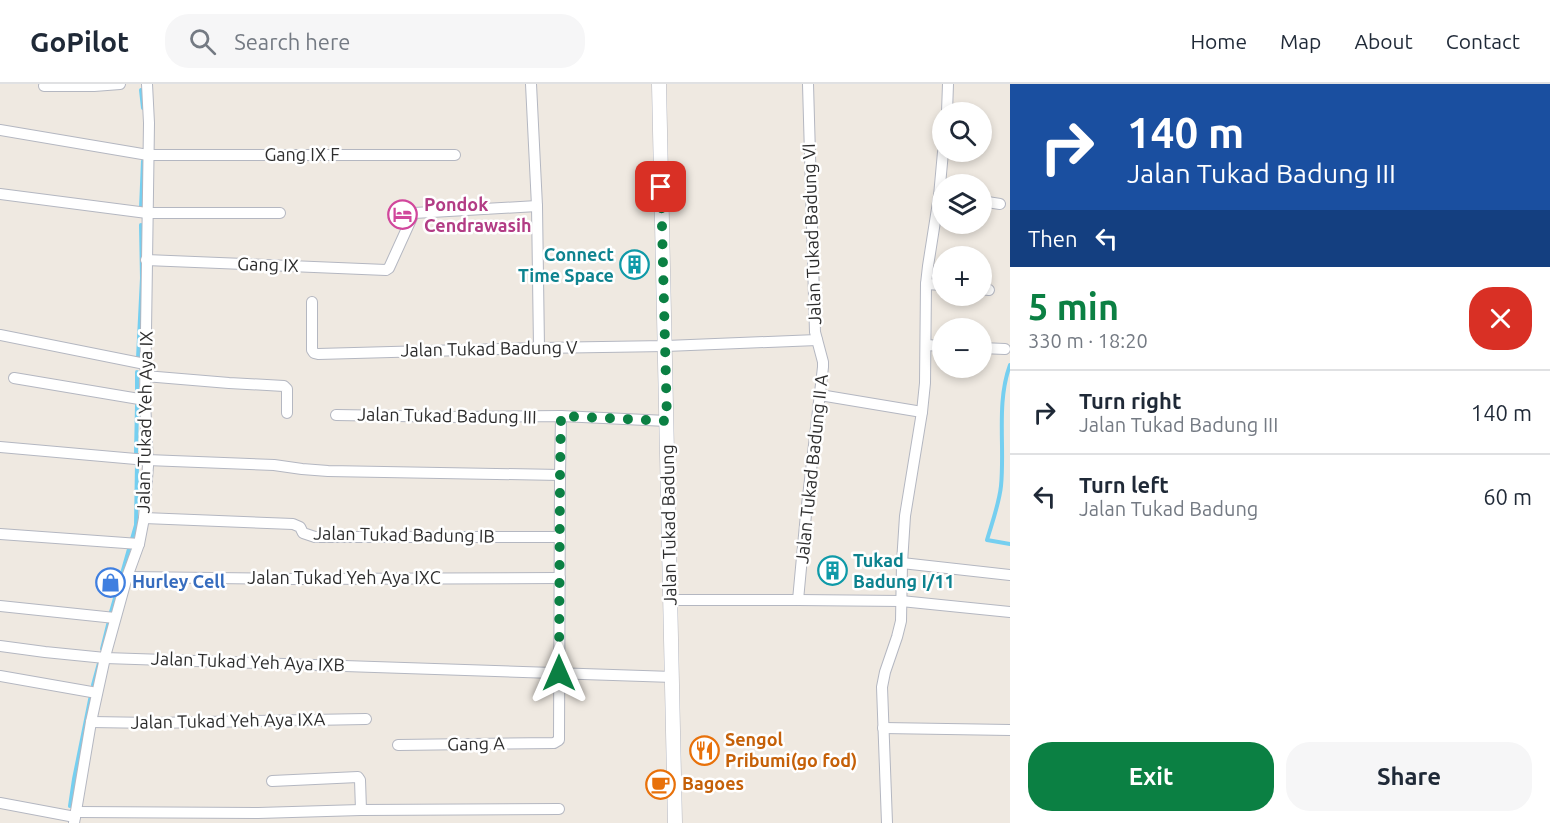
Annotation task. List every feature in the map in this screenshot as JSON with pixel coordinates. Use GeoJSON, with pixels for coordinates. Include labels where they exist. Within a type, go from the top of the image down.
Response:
{"type":"FeatureCollection","features":[{"type":"Feature","properties":{"kind":"street"},"geometry":{"type":"LineString","coordinates":[[44,86],[120,84]]}},
{"type":"Feature","properties":{"kind":"street","name":"Jalan Tukad Yeh Aya IX"},"geometry":{"type":"LineString","coordinates":[[75,817],[91,722],[105,658],[127,577],[139,544],[144,518],[147,460],[145,364],[149,123],[147,84]]}},
{"type":"Feature","properties":{"kind":"street"},"geometry":{"type":"LineString","coordinates":[[531,84],[537,206],[539,348]]}},
{"type":"Feature","properties":{"kind":"street","name":"Jalan Tukad Badung"},"geometry":{"type":"LineString","coordinates":[[659,84],[675,823]]}},
{"type":"Feature","properties":{"kind":"street","name":"Jalan Tukad Badung VI"},"geometry":{"type":"LineString","coordinates":[[666,346],[817,340],[808,84]]}},
{"type":"Feature","properties":{"kind":"street"},"geometry":{"type":"LineString","coordinates":[[947,102],[948,84]]}},
{"type":"Feature","properties":{"kind":"street","name":"Gang IX F"},"geometry":{"type":"LineString","coordinates":[[0,130],[148,155],[455,155]]}},
{"type":"Feature","properties":{"kind":"street"},"geometry":{"type":"LineString","coordinates":[[0,194],[147,213],[280,213]]}},
{"type":"Feature","properties":{"kind":"street"},"geometry":{"type":"LineString","coordinates":[[992,203],[1000,204]]}},
{"type":"Feature","properties":{"kind":"street","name":"Gang IX"},"geometry":{"type":"LineString","coordinates":[[146,260],[386,270],[389,268],[414,213],[537,206]]}},
{"type":"Feature","properties":{"kind":"street"},"geometry":{"type":"LineString","coordinates":[[887,823],[882,687],[901,621],[905,516],[925,383],[926,284],[934,234]]}},
{"type":"Feature","properties":{"kind":"street"},"geometry":{"type":"LineString","coordinates":[[926,284],[932,284]]}},
{"type":"Feature","properties":{"kind":"street","name":"Jalan Tukad Badung V"},"geometry":{"type":"LineString","coordinates":[[312,302],[312,346],[314,353],[323,355],[666,346]]}},
{"type":"Feature","properties":{"kind":"street"},"geometry":{"type":"LineString","coordinates":[[0,335],[145,364]]}},
{"type":"Feature","properties":{"kind":"street","name":"Jalan Tukad Badung II A"},"geometry":{"type":"LineString","coordinates":[[798,600],[823,362],[817,340]]}},
{"type":"Feature","properties":{"kind":"street"},"geometry":{"type":"LineString","coordinates":[[926,345],[932,345]]}},
{"type":"Feature","properties":{"kind":"street"},"geometry":{"type":"LineString","coordinates":[[992,348],[1005,349]]}},
{"type":"Feature","properties":{"kind":"street"},"geometry":{"type":"LineString","coordinates":[[145,376],[284,386],[287,389],[287,413]]}},
{"type":"Feature","properties":{"kind":"street"},"geometry":{"type":"LineString","coordinates":[[14,378],[145,399]]}},
{"type":"Feature","properties":{"kind":"street"},"geometry":{"type":"LineString","coordinates":[[820,395],[922,412]]}},
{"type":"Feature","properties":{"kind":"street","name":"Jalan Tukad Badung III"},"geometry":{"type":"LineString","coordinates":[[336,415],[561,416],[667,421]]}},
{"type":"Feature","properties":{"kind":"street"},"geometry":{"type":"LineString","coordinates":[[559,673],[561,416]]}},
{"type":"Feature","properties":{"kind":"street"},"geometry":{"type":"LineString","coordinates":[[0,447],[147,460],[274,465],[328,471],[560,475]]}},
{"type":"Feature","properties":{"kind":"street","name":"Jalan Tukad Badung IB"},"geometry":{"type":"LineString","coordinates":[[144,518],[293,524],[300,527],[303,533],[315,537],[560,537]]}},
{"type":"Feature","properties":{"kind":"street"},"geometry":{"type":"LineString","coordinates":[[0,534],[139,544]]}},
{"type":"Feature","properties":{"kind":"street"},"geometry":{"type":"LineString","coordinates":[[902,563],[1010,575]]}},
{"type":"Feature","properties":{"kind":"street","name":"Jalan Tukad Yeh Aya IXC"},"geometry":{"type":"LineString","coordinates":[[127,577],[560,578]]}},
{"type":"Feature","properties":{"kind":"street"},"geometry":{"type":"LineString","coordinates":[[671,600],[901,601],[1010,612]]}},
{"type":"Feature","properties":{"kind":"street"},"geometry":{"type":"LineString","coordinates":[[0,606],[115,618]]}},
{"type":"Feature","properties":{"kind":"street","name":"Jalan Tukad Yeh Aya IXB"},"geometry":{"type":"LineString","coordinates":[[0,646],[105,658],[673,677]]}},
{"type":"Feature","properties":{"kind":"street","name":"Gang A"},"geometry":{"type":"LineString","coordinates":[[398,745],[554,743],[560,736],[559,673]]}},
{"type":"Feature","properties":{"kind":"street"},"geometry":{"type":"LineString","coordinates":[[0,676],[97,693]]}},
{"type":"Feature","properties":{"kind":"street","name":"Jalan Tukad Yeh Aya IXA"},"geometry":{"type":"LineString","coordinates":[[91,722],[366,719]]}},
{"type":"Feature","properties":{"kind":"street"},"geometry":{"type":"LineString","coordinates":[[883,728],[1010,730]]}},
{"type":"Feature","properties":{"kind":"street"},"geometry":{"type":"LineString","coordinates":[[272,781],[358,777],[361,810]]}},
{"type":"Feature","properties":{"kind":"street"},"geometry":{"type":"LineString","coordinates":[[0,803],[75,817],[361,810],[560,809]]}},
{"type":"Feature","properties":{"kind":"waterway"},"geometry":{"type":"LineString","coordinates":[[141,90],[143,108]]}},
{"type":"Feature","properties":{"kind":"waterway"},"geometry":{"type":"LineString","coordinates":[[141,208],[143,161]]}},
{"type":"Feature","properties":{"kind":"waterway"},"geometry":{"type":"LineString","coordinates":[[138,358],[142,278],[141,225]]}},
{"type":"Feature","properties":{"kind":"waterway"},"geometry":{"type":"LineString","coordinates":[[1010,365],[1003,394],[1001,486],[987,540],[1010,544]]}},
{"type":"Feature","properties":{"kind":"waterway"},"geometry":{"type":"LineString","coordinates":[[137,372],[137,391]]}},
{"type":"Feature","properties":{"kind":"waterway"},"geometry":{"type":"LineString","coordinates":[[136,454],[137,405]]}},
{"type":"Feature","properties":{"kind":"waterway"},"geometry":{"type":"LineString","coordinates":[[132,539],[136,525],[137,464]]}},
{"type":"Feature","properties":{"kind":"waterway"},"geometry":{"type":"LineString","coordinates":[[111,612],[129,549]]}},
{"type":"Feature","properties":{"kind":"waterway"},"geometry":{"type":"LineString","coordinates":[[102,649],[109,621]]}},
{"type":"Feature","properties":{"kind":"waterway"},"geometry":{"type":"LineString","coordinates":[[93,685],[99,663]]}},
{"type":"Feature","properties":{"kind":"waterway"},"geometry":{"type":"LineString","coordinates":[[70,806],[91,695]]}},
{"type":"Feature","properties":{"kind":"place","name":"Pondok Cendrawasih"},"geometry":{"type":"Point","coordinates":[403,215]}},
{"type":"Feature","properties":{"kind":"place","name":"Connect Time Space"},"geometry":{"type":"Point","coordinates":[635,265]}},
{"type":"Feature","properties":{"kind":"place","name":"Tukad Badung I/11"},"geometry":{"type":"Point","coordinates":[832,571]}},
{"type":"Feature","properties":{"kind":"place","name":"Hurley Cell"},"geometry":{"type":"Point","coordinates":[111,582]}},
{"type":"Feature","properties":{"kind":"place","name":"Sengol Pribumi(go fod)"},"geometry":{"type":"Point","coordinates":[704,750]}},
{"type":"Feature","properties":{"kind":"place","name":"Bagoes"},"geometry":{"type":"Point","coordinates":[661,784]}},
{"type":"Feature","properties":{"kind":"route"},"geometry":{"type":"LineString","coordinates":[[559,673],[561,416],[667,421],[661,187]]}}]}
